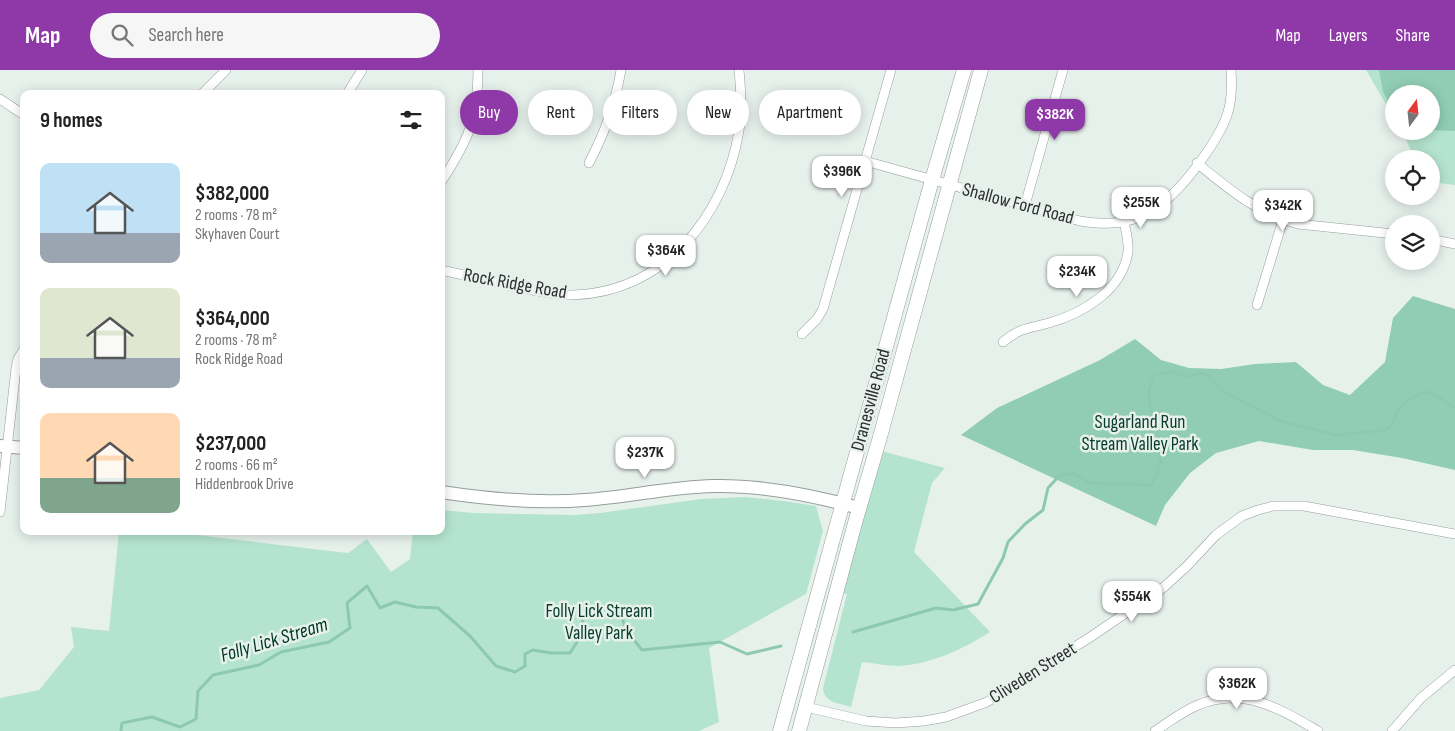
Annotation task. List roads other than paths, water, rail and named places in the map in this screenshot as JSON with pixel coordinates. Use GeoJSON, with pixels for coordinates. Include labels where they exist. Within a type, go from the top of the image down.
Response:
{"type":"FeatureCollection","features":[{"type":"Feature","properties":{"kind":"main road","name":"Dranesville Road"},"geometry":{"type":"LineString","coordinates":[[780,731],[964,70]]}},
{"type":"Feature","properties":{"kind":"main road","name":"Dranesville Road"},"geometry":{"type":"LineString","coordinates":[[799,731],[981,70]]}},
{"type":"Feature","properties":{"kind":"street"},"geometry":{"type":"LineString","coordinates":[[206,90],[226,70]]}},
{"type":"Feature","properties":{"kind":"street"},"geometry":{"type":"LineString","coordinates":[[350,90],[362,70]]}},
{"type":"Feature","properties":{"kind":"street"},"geometry":{"type":"LineString","coordinates":[[445,176],[459,154],[472,127],[478,92],[478,70]]}},
{"type":"Feature","properties":{"kind":"street"},"geometry":{"type":"LineString","coordinates":[[589,164],[617,96],[621,70]]}},
{"type":"Feature","properties":{"kind":"street","name":"Rock Ridge Road"},"geometry":{"type":"LineString","coordinates":[[445,271],[545,293],[573,295],[615,288],[660,267],[680,250],[700,226],[712,208],[729,172],[739,130],[741,109],[739,70]]}},
{"type":"Feature","properties":{"kind":"street"},"geometry":{"type":"LineString","coordinates":[[802,334],[817,319],[822,309],[891,70]]}},
{"type":"Feature","properties":{"kind":"street"},"geometry":{"type":"LineString","coordinates":[[1025,205],[1063,70]]}},
{"type":"Feature","properties":{"kind":"street","name":"Shallow Ford Road"},"geometry":{"type":"LineString","coordinates":[[865,161],[1080,221],[1108,224],[1124,222],[1152,211],[1166,201],[1197,164],[1218,134],[1226,117],[1231,93],[1231,70]]}},
{"type":"Feature","properties":{"kind":"street"},"geometry":{"type":"LineString","coordinates":[[0,99],[20,112]]}},
{"type":"Feature","properties":{"kind":"street"},"geometry":{"type":"LineString","coordinates":[[1197,164],[1245,201],[1283,220],[1298,224],[1385,233]]}},
{"type":"Feature","properties":{"kind":"street"},"geometry":{"type":"LineString","coordinates":[[1256,305],[1283,220]]}},
{"type":"Feature","properties":{"kind":"street"},"geometry":{"type":"LineString","coordinates":[[1003,342],[1012,334],[1022,329],[1047,324],[1077,312],[1106,293],[1121,272],[1126,259],[1128,248],[1124,222]]}},
{"type":"Feature","properties":{"kind":"street"},"geometry":{"type":"LineString","coordinates":[[1440,242],[1455,244]]}},
{"type":"Feature","properties":{"kind":"street"},"geometry":{"type":"LineString","coordinates":[[0,512],[4,446],[16,368],[20,356]]}},
{"type":"Feature","properties":{"kind":"street"},"geometry":{"type":"LineString","coordinates":[[4,446],[20,448]]}},
{"type":"Feature","properties":{"kind":"street"},"geometry":{"type":"LineString","coordinates":[[445,492],[526,501],[560,502],[677,488],[722,486],[776,490],[860,508]]}},
{"type":"Feature","properties":{"kind":"street","name":"Cliveden Street"},"geometry":{"type":"LineString","coordinates":[[806,707],[866,721],[877,727],[946,717],[972,709],[993,699],[1090,638],[1164,588],[1216,534],[1235,520],[1273,506],[1304,506],[1455,534]]}},
{"type":"Feature","properties":{"kind":"street"},"geometry":{"type":"LineString","coordinates":[[1392,731],[1421,698],[1455,670]]}},
{"type":"Feature","properties":{"kind":"street"},"geometry":{"type":"LineString","coordinates":[[1155,731],[1199,704],[1226,698],[1242,698],[1271,705],[1318,731]]}},
{"type":"Feature","properties":{"kind":"waterway","name":"Folly Lick Stream"},"geometry":{"type":"LineString","coordinates":[[853,632],[936,608],[953,610],[978,604],[1003,558],[1008,542],[1025,524],[1043,510],[1048,488],[1059,476],[1072,473],[1090,483],[1152,485],[1161,463],[1160,440],[1150,406],[1149,389],[1155,375],[1171,372],[1190,377],[1199,373],[1208,375],[1226,393],[1280,421],[1336,435],[1385,430],[1393,424],[1397,412],[1405,403],[1415,396],[1427,392],[1455,408]]}},
{"type":"Feature","properties":{"kind":"waterway","name":"Folly Lick Stream"},"geometry":{"type":"LineString","coordinates":[[121,731],[122,723],[152,717],[180,727],[196,719],[198,691],[213,675],[259,665],[281,652],[329,642],[350,628],[347,603],[367,586],[380,608],[395,602],[416,607],[438,608],[470,636],[496,666],[515,672],[525,666],[525,654],[533,650],[551,653],[570,653],[579,639],[583,619],[593,607],[608,606],[620,611],[626,630],[642,650],[720,642],[747,654],[781,646]]}},
{"type":"Feature","properties":{"kind":"park label","name":"Sugarland Run Stream Valley Park"},"geometry":{"type":"Point","coordinates":[1140,433]}},
{"type":"Feature","properties":{"kind":"park label","name":"Folly Lick Stream Valley Park"},"geometry":{"type":"Point","coordinates":[599,622]}}]}
